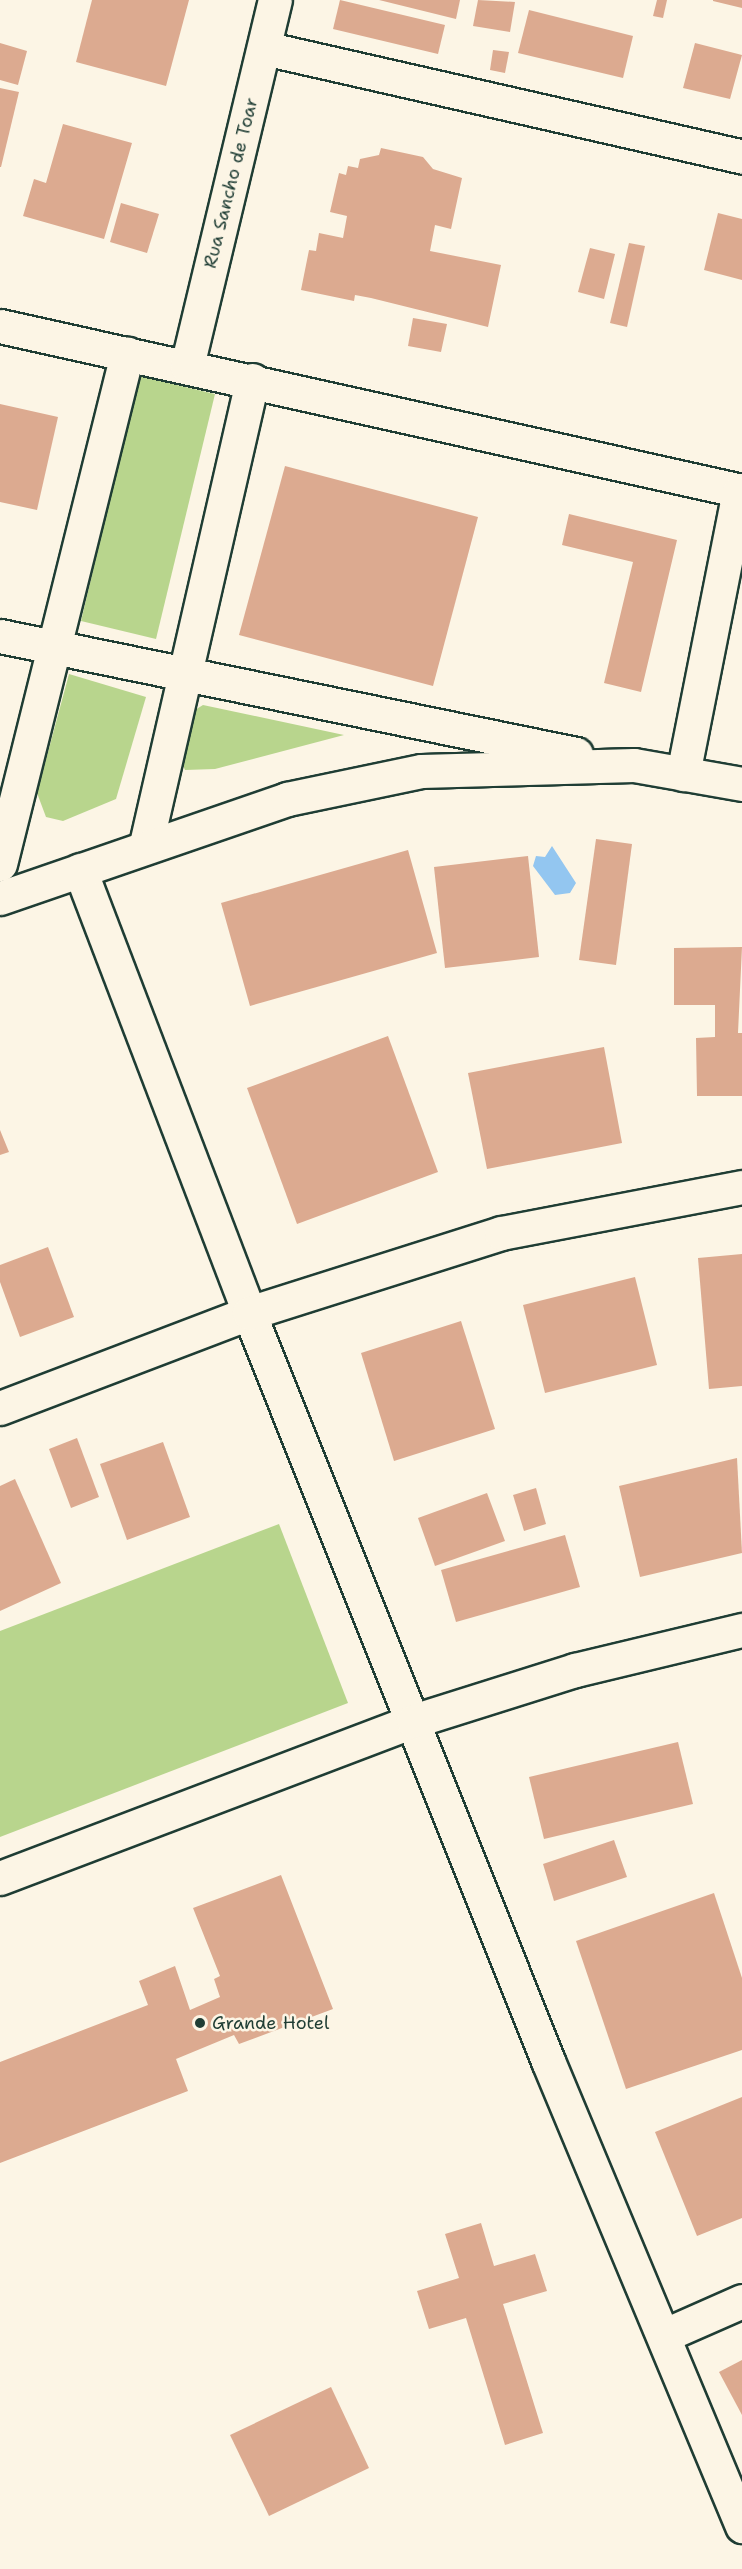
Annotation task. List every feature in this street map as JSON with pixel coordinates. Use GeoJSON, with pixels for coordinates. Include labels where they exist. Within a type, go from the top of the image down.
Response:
{"type":"FeatureCollection","features":[{"type":"Feature","properties":{"kind":"street","name":"Rua Sancho de Toar"},"geometry":{"type":"LineString","coordinates":[[187,366],[275,0]]}},
{"type":"Feature","properties":{"kind":"street"},"geometry":{"type":"LineString","coordinates":[[264,48],[742,157]]}},
{"type":"Feature","properties":{"kind":"street"},"geometry":{"type":"LineString","coordinates":[[0,326],[252,380],[740,491],[682,774]]}},
{"type":"Feature","properties":{"kind":"street"},"geometry":{"type":"LineString","coordinates":[[0,864],[57,646],[127,354]]}},
{"type":"Feature","properties":{"kind":"street"},"geometry":{"type":"LineString","coordinates":[[146,844],[182,674],[252,380]]}},
{"type":"Feature","properties":{"kind":"street"},"geometry":{"type":"LineString","coordinates":[[0,636],[634,765],[742,784]]}},
{"type":"Feature","properties":{"kind":"street"},"geometry":{"type":"LineString","coordinates":[[0,898],[146,844],[286,800],[421,771],[634,765]]}},
{"type":"Feature","properties":{"kind":"street"},"geometry":{"type":"LineString","coordinates":[[80,870],[249,1313],[548,2061],[665,2335],[742,2526]]}},
{"type":"Feature","properties":{"kind":"street"},"geometry":{"type":"LineString","coordinates":[[0,1408],[249,1313],[501,1233],[742,1187]]}},
{"type":"Feature","properties":{"kind":"street"},"geometry":{"type":"LineString","coordinates":[[0,1878],[413,1722],[575,1670],[742,1630]]}},
{"type":"Feature","properties":{"kind":"street"},"geometry":{"type":"LineString","coordinates":[[665,2335],[742,2301]]}},
{"type":"Feature","properties":{"kind":"green space"},"geometry":{"type":"Polygon","coordinates":[[[139,376],[215,394],[156,639],[81,621],[139,376]]]}},
{"type":"Feature","properties":{"kind":"green space"},"geometry":{"type":"Polygon","coordinates":[[[69,674],[146,697],[116,799],[63,821],[46,817],[37,793],[69,674]]]}},
{"type":"Feature","properties":{"kind":"green space"},"geometry":{"type":"Polygon","coordinates":[[[203,705],[344,735],[215,769],[185,770],[175,747],[182,718],[203,705]]]}},
{"type":"Feature","properties":{"kind":"green space"},"geometry":{"type":"Polygon","coordinates":[[[279,1524],[348,1703],[0,1837],[0,1631],[279,1524]]]}},
{"type":"Feature","properties":{"kind":"water"},"geometry":{"type":"Polygon","coordinates":[[[552,846],[576,883],[570,893],[555,895],[533,866],[536,856],[545,857],[552,846]]]}},
{"type":"Feature","properties":{"kind":"building"},"geometry":{"type":"Polygon","coordinates":[[[92,0],[189,0],[166,86],[76,62],[92,0]]]}},
{"type":"Feature","properties":{"kind":"building"},"geometry":{"type":"Polygon","coordinates":[[[340,0],[445,25],[438,54],[333,29],[340,0]]]}},
{"type":"Feature","properties":{"kind":"building"},"geometry":{"type":"Polygon","coordinates":[[[379,0],[460,0],[456,19],[379,0]]]}},
{"type":"Feature","properties":{"kind":"building"},"geometry":{"type":"Polygon","coordinates":[[[478,0],[515,2],[510,32],[473,26],[478,0]]]}},
{"type":"Feature","properties":{"kind":"building"},"geometry":{"type":"Polygon","coordinates":[[[657,0],[667,0],[663,18],[653,16],[657,0]]]}},
{"type":"Feature","properties":{"kind":"building"},"geometry":{"type":"Polygon","coordinates":[[[742,0],[742,8],[713,1],[742,0]]]}},
{"type":"Feature","properties":{"kind":"building"},"geometry":{"type":"Polygon","coordinates":[[[529,10],[633,36],[623,78],[518,53],[529,10]]]}},
{"type":"Feature","properties":{"kind":"building"},"geometry":{"type":"Polygon","coordinates":[[[0,43],[27,51],[18,85],[0,80],[0,43]]]}},
{"type":"Feature","properties":{"kind":"building"},"geometry":{"type":"Polygon","coordinates":[[[695,43],[742,55],[730,99],[683,88],[695,43]]]}},
{"type":"Feature","properties":{"kind":"building"},"geometry":{"type":"Polygon","coordinates":[[[493,50],[509,52],[505,73],[490,70],[493,50]]]}},
{"type":"Feature","properties":{"kind":"building"},"geometry":{"type":"Polygon","coordinates":[[[0,88],[19,92],[1,167],[0,167],[0,88]]]}},
{"type":"Feature","properties":{"kind":"building"},"geometry":{"type":"Polygon","coordinates":[[[63,124],[132,143],[104,239],[23,216],[34,179],[46,183],[63,124]]]}},
{"type":"Feature","properties":{"kind":"building"},"geometry":{"type":"Polygon","coordinates":[[[381,148],[423,157],[433,169],[462,178],[451,229],[435,225],[430,251],[501,265],[488,327],[371,298],[355,295],[354,301],[301,290],[309,250],[316,251],[319,233],[343,238],[347,216],[330,212],[339,173],[346,175],[348,166],[358,168],[360,159],[379,155],[381,148]]]}},
{"type":"Feature","properties":{"kind":"building"},"geometry":{"type":"Polygon","coordinates":[[[121,203],[159,214],[147,253],[110,242],[121,203]]]}},
{"type":"Feature","properties":{"kind":"building"},"geometry":{"type":"Polygon","coordinates":[[[718,213],[742,219],[742,280],[704,270],[718,213]]]}},
{"type":"Feature","properties":{"kind":"building"},"geometry":{"type":"Polygon","coordinates":[[[629,243],[645,246],[627,327],[610,323],[629,243]]]}},
{"type":"Feature","properties":{"kind":"building"},"geometry":{"type":"Polygon","coordinates":[[[590,248],[615,254],[604,299],[578,292],[590,248]]]}},
{"type":"Feature","properties":{"kind":"building"},"geometry":{"type":"Polygon","coordinates":[[[413,318],[447,324],[441,352],[408,346],[413,318]]]}},
{"type":"Feature","properties":{"kind":"building"},"geometry":{"type":"Polygon","coordinates":[[[0,404],[58,417],[37,510],[0,502],[0,404]]]}},
{"type":"Feature","properties":{"kind":"building"},"geometry":{"type":"Polygon","coordinates":[[[285,466],[478,517],[433,686],[239,635],[285,466]]]}},
{"type":"Feature","properties":{"kind":"building"},"geometry":{"type":"Polygon","coordinates":[[[569,514],[677,540],[641,692],[604,683],[633,562],[562,545],[569,514]]]}},
{"type":"Feature","properties":{"kind":"building"},"geometry":{"type":"Polygon","coordinates":[[[596,839],[632,844],[616,965],[579,960],[596,839]]]}},
{"type":"Feature","properties":{"kind":"building"},"geometry":{"type":"Polygon","coordinates":[[[408,850],[437,953],[250,1006],[221,903],[408,850]]]}},
{"type":"Feature","properties":{"kind":"building"},"geometry":{"type":"Polygon","coordinates":[[[528,856],[539,957],[445,968],[434,867],[528,856]]]}},
{"type":"Feature","properties":{"kind":"building"},"geometry":{"type":"Polygon","coordinates":[[[742,947],[738,1033],[742,1033],[742,1096],[697,1096],[696,1038],[715,1037],[715,1005],[674,1005],[674,948],[742,947]]]}},
{"type":"Feature","properties":{"kind":"building"},"geometry":{"type":"Polygon","coordinates":[[[388,1036],[438,1172],[297,1224],[247,1088],[388,1036]]]}},
{"type":"Feature","properties":{"kind":"building"},"geometry":{"type":"Polygon","coordinates":[[[604,1047],[622,1143],[487,1169],[468,1073],[604,1047]]]}},
{"type":"Feature","properties":{"kind":"building"},"geometry":{"type":"Polygon","coordinates":[[[0,1130],[9,1152],[0,1155],[0,1130]]]}},
{"type":"Feature","properties":{"kind":"building"},"geometry":{"type":"Polygon","coordinates":[[[48,1247],[74,1317],[20,1337],[0,1282],[0,1265],[48,1247]]]}},
{"type":"Feature","properties":{"kind":"building"},"geometry":{"type":"Polygon","coordinates":[[[742,1254],[742,1386],[709,1389],[698,1258],[742,1254]]]}},
{"type":"Feature","properties":{"kind":"building"},"geometry":{"type":"Polygon","coordinates":[[[635,1277],[657,1365],[545,1393],[523,1305],[635,1277]]]}},
{"type":"Feature","properties":{"kind":"building"},"geometry":{"type":"Polygon","coordinates":[[[461,1321],[495,1429],[394,1461],[361,1353],[461,1321]]]}},
{"type":"Feature","properties":{"kind":"building"},"geometry":{"type":"Polygon","coordinates":[[[77,1438],[99,1497],[71,1508],[49,1449],[77,1438]]]}},
{"type":"Feature","properties":{"kind":"building"},"geometry":{"type":"Polygon","coordinates":[[[163,1442],[190,1517],[127,1540],[100,1464],[163,1442]]]}},
{"type":"Feature","properties":{"kind":"building"},"geometry":{"type":"Polygon","coordinates":[[[737,1458],[742,1553],[640,1577],[619,1486],[737,1458]]]}},
{"type":"Feature","properties":{"kind":"building"},"geometry":{"type":"Polygon","coordinates":[[[15,1479],[61,1583],[0,1611],[0,1486],[15,1479]]]}},
{"type":"Feature","properties":{"kind":"building"},"geometry":{"type":"Polygon","coordinates":[[[536,1488],[546,1524],[524,1531],[513,1495],[536,1488]]]}},
{"type":"Feature","properties":{"kind":"building"},"geometry":{"type":"Polygon","coordinates":[[[487,1493],[505,1541],[435,1566],[418,1518],[487,1493]]]}},
{"type":"Feature","properties":{"kind":"building"},"geometry":{"type":"Polygon","coordinates":[[[565,1535],[580,1587],[456,1622],[441,1570],[565,1535]]]}},
{"type":"Feature","properties":{"kind":"building"},"geometry":{"type":"Polygon","coordinates":[[[678,1742],[693,1804],[544,1839],[529,1777],[678,1742]]]}},
{"type":"Feature","properties":{"kind":"building"},"geometry":{"type":"Polygon","coordinates":[[[614,1840],[627,1877],[554,1901],[543,1864],[614,1840]]]}},
{"type":"Feature","properties":{"kind":"building","name":"Grande Hotel"},"geometry":{"type":"Polygon","coordinates":[[[281,1875],[333,2009],[239,2044],[234,2035],[176,2059],[188,2091],[0,2163],[0,2062],[148,2005],[139,1981],[175,1966],[190,2010],[220,1997],[214,1979],[220,1976],[193,1908],[281,1875]]]}},
{"type":"Feature","properties":{"kind":"building"},"geometry":{"type":"Polygon","coordinates":[[[714,1893],[742,1978],[742,2050],[626,2089],[576,1941],[714,1893]]]}},
{"type":"Feature","properties":{"kind":"building"},"geometry":{"type":"Polygon","coordinates":[[[742,2097],[742,2218],[697,2236],[655,2132],[742,2097]]]}},
{"type":"Feature","properties":{"kind":"building"},"geometry":{"type":"Polygon","coordinates":[[[481,2223],[494,2266],[535,2254],[547,2291],[503,2304],[543,2433],[505,2445],[466,2318],[429,2329],[417,2291],[459,2278],[445,2234],[481,2223]]]}},
{"type":"Feature","properties":{"kind":"building"},"geometry":{"type":"Polygon","coordinates":[[[742,2360],[742,2415],[719,2372],[742,2360]]]}},
{"type":"Feature","properties":{"kind":"building"},"geometry":{"type":"Polygon","coordinates":[[[331,2387],[369,2468],[269,2516],[230,2435],[331,2387]]]}},
{"type":"Feature","properties":{"kind":"place","name":"Grande Hotel"},"geometry":{"type":"Point","coordinates":[200,2023]}}]}
